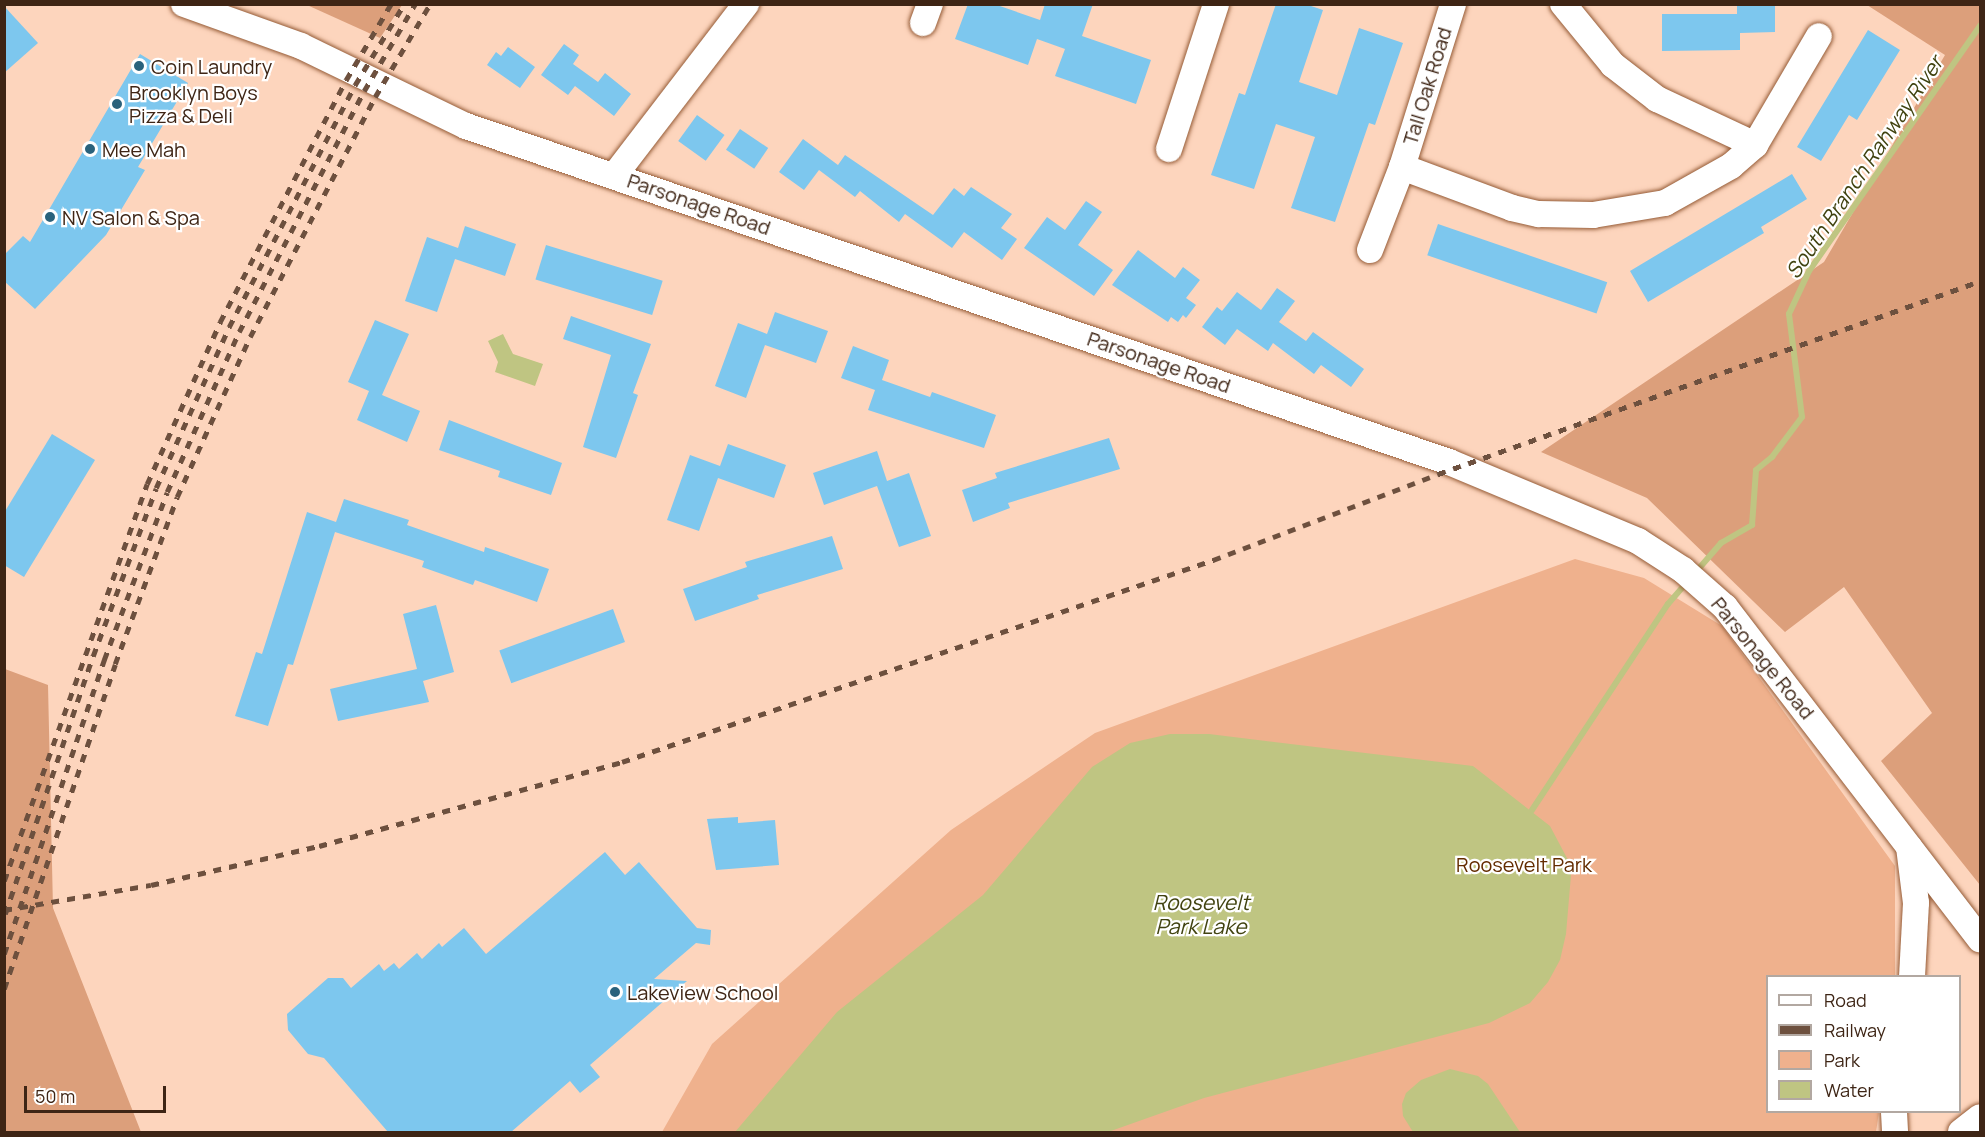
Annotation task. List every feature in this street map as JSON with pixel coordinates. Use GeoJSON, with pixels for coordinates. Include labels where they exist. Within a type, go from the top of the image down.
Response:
{"type":"FeatureCollection","features":[{"type":"Feature","properties":{"kind":"street","name":"Parsonage Road"},"geometry":{"type":"LineString","coordinates":[[184,4],[301,46],[466,126],[1470,469],[1629,537],[1692,577],[1750,636],[1980,939]]}},
{"type":"Feature","properties":{"kind":"street"},"geometry":{"type":"LineString","coordinates":[[614,176],[746,4]]}},
{"type":"Feature","properties":{"kind":"street"},"geometry":{"type":"LineString","coordinates":[[1169,148],[1216,4]]}},
{"type":"Feature","properties":{"kind":"street"},"geometry":{"type":"LineString","coordinates":[[1563,4],[1613,65],[1657,99],[1755,145]]}},
{"type":"Feature","properties":{"kind":"street","name":"Tall Oak Road"},"geometry":{"type":"LineString","coordinates":[[1370,250],[1402,166],[1450,5]]}},
{"type":"Feature","properties":{"kind":"street","name":"Tall Oak Road"},"geometry":{"type":"LineString","coordinates":[[1402,166],[1512,208],[1539,214],[1593,215],[1665,203],[1731,166],[1755,145],[1819,36]]}},
{"type":"Feature","properties":{"kind":"street"},"geometry":{"type":"LineString","coordinates":[[1908,844],[1916,903],[1912,975]]}},
{"type":"Feature","properties":{"kind":"street"},"geometry":{"type":"LineString","coordinates":[[1894,1113],[1895,1132]]}},
{"type":"Feature","properties":{"kind":"street"},"geometry":{"type":"LineString","coordinates":[[1960,1132],[1980,1117]]}},
{"type":"Feature","properties":{"kind":"green space","name":"Roosevelt Park"},"geometry":{"type":"Polygon","coordinates":[[[1575,559],[1644,578],[1722,626],[1895,866],[1895,975],[1766,975],[1766,1113],[1879,1113],[1876,1132],[662,1132],[712,1044],[951,830],[1095,733],[1575,559]]]}},
{"type":"Feature","properties":{"kind":"shaded area"},"geometry":{"type":"Polygon","coordinates":[[[308,4],[402,5],[380,38],[308,4]]]}},
{"type":"Feature","properties":{"kind":"shaded area"},"geometry":{"type":"Polygon","coordinates":[[[1867,5],[1980,5],[1980,885],[1881,761],[1932,713],[1844,587],[1785,632],[1647,498],[1541,452],[1824,262],[1945,55],[1867,5]]]}},
{"type":"Feature","properties":{"kind":"shaded area"},"geometry":{"type":"Polygon","coordinates":[[[5,669],[48,685],[53,908],[141,1132],[5,1132],[5,669]]]}},
{"type":"Feature","properties":{"kind":"water"},"geometry":{"type":"Polygon","coordinates":[[[503,334],[513,354],[543,364],[535,386],[495,372],[498,362],[488,341],[503,334]]]}},
{"type":"Feature","properties":{"kind":"water","name":"Roosevelt Park Lake"},"geometry":{"type":"Polygon","coordinates":[[[1170,734],[1209,734],[1473,766],[1550,826],[1568,860],[1571,875],[1566,934],[1560,960],[1548,982],[1530,1003],[1489,1023],[1204,1098],[1108,1132],[735,1132],[837,1012],[983,895],[1092,767],[1130,743],[1170,734]]]}},
{"type":"Feature","properties":{"kind":"water"},"geometry":{"type":"Polygon","coordinates":[[[1450,1069],[1478,1076],[1488,1084],[1520,1132],[1413,1132],[1403,1116],[1402,1104],[1406,1093],[1421,1080],[1450,1069]]]}},
{"type":"Feature","properties":{"kind":"building"},"geometry":{"type":"Polygon","coordinates":[[[968,4],[994,4],[1040,20],[1045,4],[1093,4],[1082,36],[1151,60],[1136,104],[1055,76],[1065,49],[1037,39],[1028,65],[955,39],[968,4]]]}},
{"type":"Feature","properties":{"kind":"building"},"geometry":{"type":"Polygon","coordinates":[[[1276,4],[1305,4],[1323,10],[1299,82],[1337,95],[1359,28],[1403,43],[1375,125],[1369,123],[1335,222],[1291,208],[1315,137],[1276,124],[1254,189],[1211,175],[1239,93],[1245,95],[1276,4]]]}},
{"type":"Feature","properties":{"kind":"building"},"geometry":{"type":"Polygon","coordinates":[[[1737,4],[1775,4],[1775,32],[1740,33],[1740,50],[1662,51],[1662,14],[1737,14],[1737,4]]]}},
{"type":"Feature","properties":{"kind":"building"},"geometry":{"type":"Polygon","coordinates":[[[4,6],[38,43],[4,73],[4,6]]]}},
{"type":"Feature","properties":{"kind":"building"},"geometry":{"type":"Polygon","coordinates":[[[1868,30],[1900,50],[1857,120],[1849,115],[1821,161],[1797,147],[1868,30]]]}},
{"type":"Feature","properties":{"kind":"building"},"geometry":{"type":"Polygon","coordinates":[[[564,44],[579,55],[573,64],[598,82],[605,73],[631,94],[614,116],[575,86],[568,95],[541,75],[564,44]]]}},
{"type":"Feature","properties":{"kind":"building"},"geometry":{"type":"Polygon","coordinates":[[[508,47],[535,67],[520,88],[487,65],[496,52],[501,56],[508,47]]]}},
{"type":"Feature","properties":{"kind":"building"},"geometry":{"type":"Polygon","coordinates":[[[140,54],[188,83],[138,167],[145,170],[106,235],[35,309],[4,281],[4,255],[23,236],[30,242],[140,54]]]}},
{"type":"Feature","properties":{"kind":"building"},"geometry":{"type":"Polygon","coordinates":[[[697,115],[725,135],[706,161],[678,141],[697,115]]]}},
{"type":"Feature","properties":{"kind":"building"},"geometry":{"type":"Polygon","coordinates":[[[740,129],[768,148],[754,169],[726,150],[740,129]]]}},
{"type":"Feature","properties":{"kind":"building"},"geometry":{"type":"Polygon","coordinates":[[[803,139],[838,165],[845,155],[933,215],[954,188],[964,196],[971,187],[1012,214],[1001,228],[1017,239],[1002,260],[964,232],[952,248],[905,214],[899,222],[860,191],[855,197],[819,170],[804,190],[779,172],[803,139]]]}},
{"type":"Feature","properties":{"kind":"building"},"geometry":{"type":"Polygon","coordinates":[[[1792,174],[1807,199],[1761,227],[1764,233],[1648,302],[1630,271],[1792,174]]]}},
{"type":"Feature","properties":{"kind":"building"},"geometry":{"type":"Polygon","coordinates":[[[1086,201],[1102,212],[1078,245],[1113,270],[1094,296],[1024,248],[1047,217],[1065,230],[1086,201]]]}},
{"type":"Feature","properties":{"kind":"building"},"geometry":{"type":"Polygon","coordinates":[[[1438,224],[1607,282],[1597,313],[1427,255],[1438,224]]]}},
{"type":"Feature","properties":{"kind":"building"},"geometry":{"type":"Polygon","coordinates":[[[465,226],[516,244],[505,276],[455,259],[437,312],[405,301],[427,237],[458,248],[465,226]]]}},
{"type":"Feature","properties":{"kind":"building"},"geometry":{"type":"Polygon","coordinates":[[[546,245],[663,281],[652,315],[535,279],[546,245]]]}},
{"type":"Feature","properties":{"kind":"building"},"geometry":{"type":"Polygon","coordinates":[[[1138,250],[1175,278],[1183,267],[1200,280],[1186,298],[1196,305],[1186,318],[1183,315],[1178,322],[1171,317],[1168,322],[1112,285],[1138,250]]]}},
{"type":"Feature","properties":{"kind":"building"},"geometry":{"type":"Polygon","coordinates":[[[1277,288],[1295,301],[1279,322],[1306,341],[1313,332],[1364,369],[1351,387],[1321,365],[1314,374],[1273,343],[1268,351],[1237,329],[1225,345],[1202,327],[1217,307],[1222,311],[1237,292],[1261,310],[1277,288]]]}},
{"type":"Feature","properties":{"kind":"building"},"geometry":{"type":"Polygon","coordinates":[[[775,312],[828,331],[816,363],[765,345],[746,398],[715,386],[738,323],[767,334],[775,312]]]}},
{"type":"Feature","properties":{"kind":"building"},"geometry":{"type":"Polygon","coordinates":[[[571,316],[651,344],[633,393],[638,395],[616,458],[583,447],[611,355],[563,339],[571,316]]]}},
{"type":"Feature","properties":{"kind":"building"},"geometry":{"type":"Polygon","coordinates":[[[375,320],[409,334],[382,395],[420,411],[407,442],[357,420],[369,391],[348,382],[375,320]]]}},
{"type":"Feature","properties":{"kind":"building"},"geometry":{"type":"Polygon","coordinates":[[[853,346],[889,360],[882,380],[930,397],[932,392],[996,415],[984,448],[868,410],[875,390],[841,378],[853,346]]]}},
{"type":"Feature","properties":{"kind":"building"},"geometry":{"type":"Polygon","coordinates":[[[449,420],[562,463],[551,495],[498,477],[500,471],[439,450],[449,420]]]}},
{"type":"Feature","properties":{"kind":"building"},"geometry":{"type":"Polygon","coordinates":[[[52,434],[95,460],[24,577],[4,565],[4,513],[52,434]]]}},
{"type":"Feature","properties":{"kind":"building"},"geometry":{"type":"Polygon","coordinates":[[[1109,438],[1120,469],[1008,503],[1010,508],[973,522],[962,490],[997,478],[995,473],[1109,438]]]}},
{"type":"Feature","properties":{"kind":"building"},"geometry":{"type":"Polygon","coordinates":[[[728,444],[786,465],[774,498],[718,478],[699,531],[667,520],[690,455],[720,466],[728,444]]]}},
{"type":"Feature","properties":{"kind":"building"},"geometry":{"type":"Polygon","coordinates":[[[877,451],[887,481],[909,473],[931,536],[899,547],[877,486],[824,505],[813,473],[877,451]]]}},
{"type":"Feature","properties":{"kind":"building"},"geometry":{"type":"Polygon","coordinates":[[[344,499],[409,520],[407,525],[484,552],[485,547],[549,569],[537,602],[475,580],[473,585],[422,567],[424,561],[335,532],[293,665],[288,664],[268,726],[235,716],[256,652],[262,654],[307,512],[336,522],[344,499]]]}},
{"type":"Feature","properties":{"kind":"building"},"geometry":{"type":"Polygon","coordinates":[[[832,536],[843,569],[757,595],[759,599],[695,621],[683,589],[747,567],[745,562],[832,536]]]}},
{"type":"Feature","properties":{"kind":"building"},"geometry":{"type":"Polygon","coordinates":[[[436,605],[454,672],[423,681],[429,702],[338,721],[330,689],[417,669],[403,614],[436,605]]]}},
{"type":"Feature","properties":{"kind":"building"},"geometry":{"type":"Polygon","coordinates":[[[613,609],[625,642],[511,683],[499,650],[613,609]]]}},
{"type":"Feature","properties":{"kind":"building"},"geometry":{"type":"Polygon","coordinates":[[[738,817],[738,823],[775,820],[779,865],[716,870],[707,819],[738,817]]]}},
{"type":"Feature","properties":{"kind":"building","name":"Lakeview School"},"geometry":{"type":"Polygon","coordinates":[[[605,852],[625,875],[639,862],[697,928],[711,930],[710,945],[696,943],[654,979],[687,981],[590,1065],[600,1077],[580,1093],[570,1081],[511,1132],[388,1132],[324,1058],[308,1054],[288,1030],[287,1014],[328,978],[343,978],[351,988],[379,964],[384,971],[394,963],[399,969],[417,953],[422,959],[439,943],[442,947],[464,928],[486,954],[605,852]]]}},
{"type":"Feature","properties":{"kind":"waterway","name":"South Branch Rahway River"},"geometry":{"type":"LineString","coordinates":[[1695,573],[1721,543],[1752,525],[1756,470],[1772,457],[1802,417],[1789,314],[1809,271],[1980,26]]}},
{"type":"Feature","properties":{"kind":"waterway","name":"South Branch Rahway River"},"geometry":{"type":"LineString","coordinates":[[1532,810],[1668,604],[1686,583]]}},
{"type":"Feature","properties":{"kind":"railway"},"geometry":{"type":"LineString","coordinates":[[4,881],[147,484],[220,322],[346,80],[391,4]]}},
{"type":"Feature","properties":{"kind":"railway"},"geometry":{"type":"LineString","coordinates":[[5,914],[93,656],[156,488],[229,327],[355,85],[404,4]]}},
{"type":"Feature","properties":{"kind":"railway"},"geometry":{"type":"LineString","coordinates":[[4,954],[104,660],[167,492],[239,332],[364,91],[415,4]]}},
{"type":"Feature","properties":{"kind":"railway"},"geometry":{"type":"LineString","coordinates":[[4,989],[115,664],[177,497],[250,337],[375,97],[430,4]]}},
{"type":"Feature","properties":{"kind":"railway"},"geometry":{"type":"LineString","coordinates":[[4,910],[151,885],[319,846],[622,762],[1213,560],[1438,474],[1980,281]]}},
{"type":"Feature","properties":{"kind":"place","name":"Coin Laundry"},"geometry":{"type":"Point","coordinates":[139,66]}},
{"type":"Feature","properties":{"kind":"place","name":"Brooklyn Boys Pizza & Deli"},"geometry":{"type":"Point","coordinates":[117,104]}},
{"type":"Feature","properties":{"kind":"place","name":"Mee Mah"},"geometry":{"type":"Point","coordinates":[90,149]}},
{"type":"Feature","properties":{"kind":"place","name":"NV Salon & Spa"},"geometry":{"type":"Point","coordinates":[50,217]}},
{"type":"Feature","properties":{"kind":"place","name":"Lakeview School"},"geometry":{"type":"Point","coordinates":[615,992]}}]}
